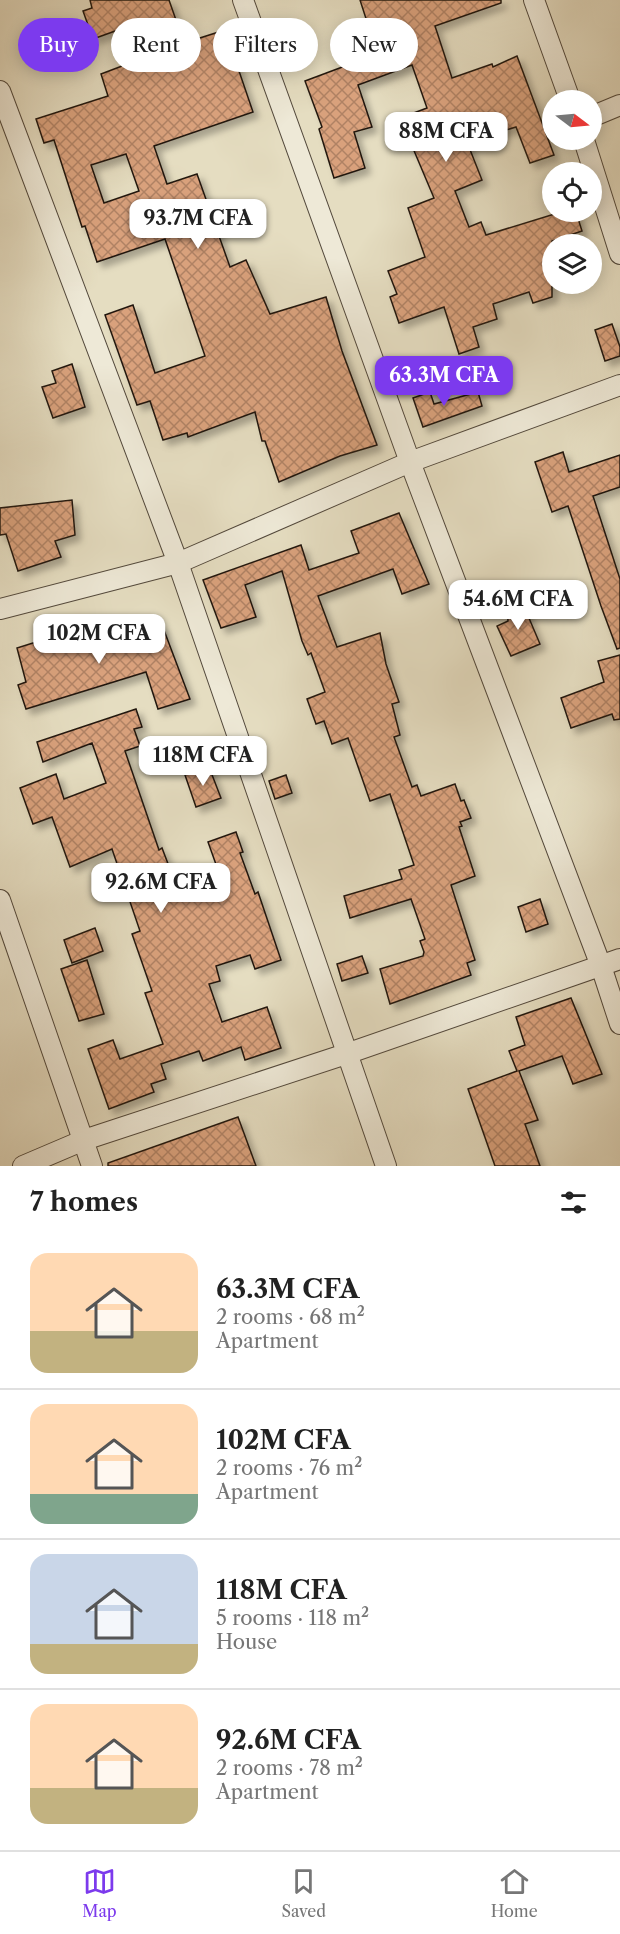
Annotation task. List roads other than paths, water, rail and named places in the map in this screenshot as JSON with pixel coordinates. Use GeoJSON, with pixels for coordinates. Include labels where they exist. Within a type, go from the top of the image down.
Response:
{"type":"FeatureCollection","features":[{"type":"Feature","properties":{"kind":"street"},"geometry":{"type":"LineString","coordinates":[[243,0],[410,462],[601,966],[620,1024]]}},
{"type":"Feature","properties":{"kind":"street"},"geometry":{"type":"LineString","coordinates":[[534,0],[566,90]]}},
{"type":"Feature","properties":{"kind":"street"},"geometry":{"type":"LineString","coordinates":[[0,91],[178,563],[275,848],[349,1053],[386,1166]]}},
{"type":"Feature","properties":{"kind":"street"},"geometry":{"type":"LineString","coordinates":[[602,112],[620,105]]}},
{"type":"Feature","properties":{"kind":"street"},"geometry":{"type":"LineString","coordinates":[[587,150],[620,254]]}},
{"type":"Feature","properties":{"kind":"street"},"geometry":{"type":"LineString","coordinates":[[0,609],[178,563],[410,462],[620,385]]}},
{"type":"Feature","properties":{"kind":"street"},"geometry":{"type":"LineString","coordinates":[[0,903],[92,1166]]}},
{"type":"Feature","properties":{"kind":"street"},"geometry":{"type":"LineString","coordinates":[[23,1166],[84,1140],[349,1053],[620,959]]}}]}
